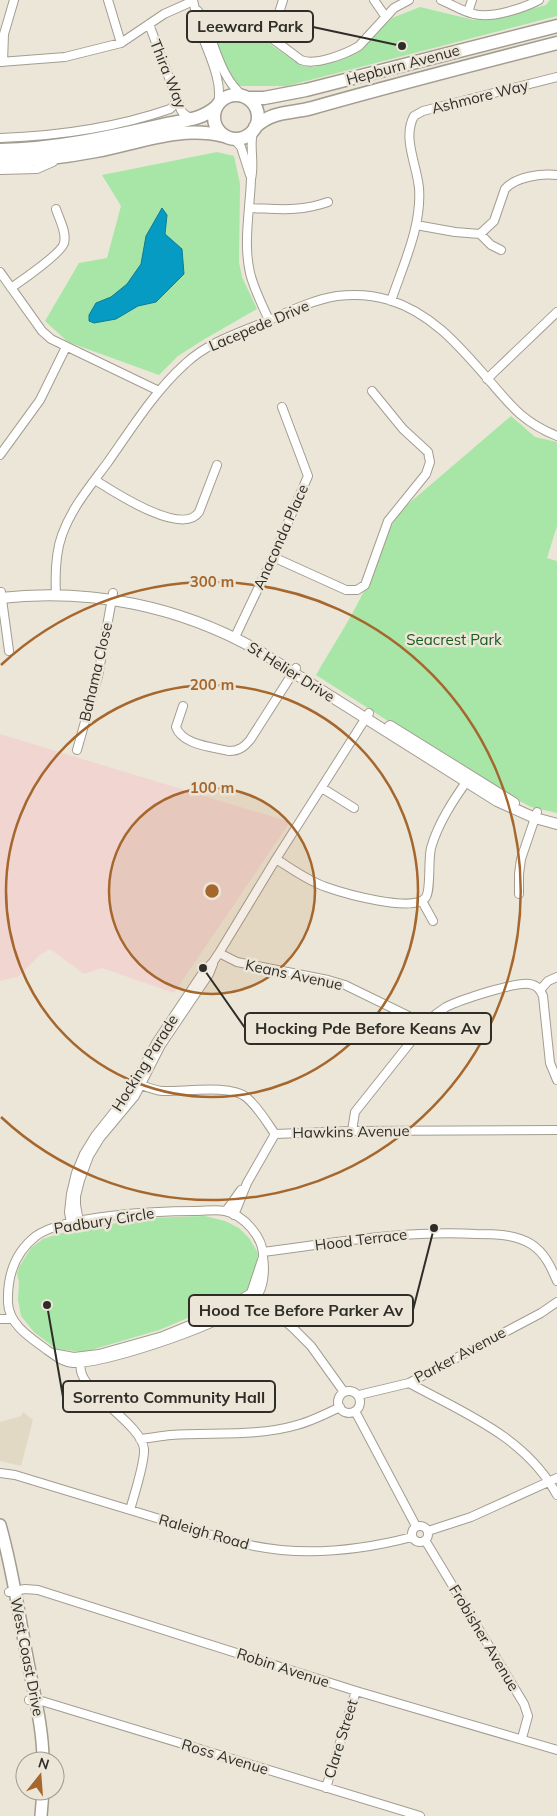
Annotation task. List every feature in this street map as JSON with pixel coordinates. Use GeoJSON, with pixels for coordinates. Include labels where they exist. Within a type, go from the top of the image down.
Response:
{"type":"FeatureCollection","features":[{"type":"Feature","properties":{"kind":"main road","name":"Hepburn Avenue"},"geometry":{"type":"LineString","coordinates":[[245,96],[272,97],[306,90],[557,26]]}},
{"type":"Feature","properties":{"kind":"main road","name":"Hepburn Avenue"},"geometry":{"type":"LineString","coordinates":[[254,130],[263,120],[281,113],[310,109],[345,98],[557,43]]}},
{"type":"Feature","properties":{"kind":"main road"},"geometry":{"type":"LineString","coordinates":[[0,150],[54,147],[192,119],[204,115],[229,96],[245,96],[254,104],[258,113],[254,130],[244,137],[229,137],[214,133],[176,132],[95,151],[0,161]]}},
{"type":"Feature","properties":{"kind":"main road"},"geometry":{"type":"LineString","coordinates":[[217,105],[214,120],[217,129],[229,137]]}},
{"type":"Feature","properties":{"kind":"main road","name":"West Coast Drive"},"geometry":{"type":"LineString","coordinates":[[0,1526],[9,1560],[12,1591],[32,1699],[42,1738],[43,1751]]}},
{"type":"Feature","properties":{"kind":"main road","name":"West Coast Drive"},"geometry":{"type":"LineString","coordinates":[[0,1551],[12,1591]]}},
{"type":"Feature","properties":{"kind":"main road","name":"West Coast Drive"},"geometry":{"type":"LineString","coordinates":[[32,1699],[36,1751]]}},
{"type":"Feature","properties":{"kind":"main road"},"geometry":{"type":"LineString","coordinates":[[35,1816],[36,1801]]}},
{"type":"Feature","properties":{"kind":"main road"},"geometry":{"type":"LineString","coordinates":[[41,1816],[42,1801]]}},
{"type":"Feature","properties":{"kind":"street"},"geometry":{"type":"LineString","coordinates":[[14,0],[4,34],[2,62],[65,57],[121,43],[164,14],[194,3],[204,21],[219,87],[217,105]]}},
{"type":"Feature","properties":{"kind":"street"},"geometry":{"type":"LineString","coordinates":[[108,0],[121,43]]}},
{"type":"Feature","properties":{"kind":"street"},"geometry":{"type":"LineString","coordinates":[[268,35],[279,13],[282,0]]}},
{"type":"Feature","properties":{"kind":"street"},"geometry":{"type":"LineString","coordinates":[[374,0],[385,16]]}},
{"type":"Feature","properties":{"kind":"street"},"geometry":{"type":"LineString","coordinates":[[206,36],[241,27],[257,30],[268,35],[301,60],[312,63],[353,50],[359,46],[385,16],[394,8],[409,0]]}},
{"type":"Feature","properties":{"kind":"street"},"geometry":{"type":"LineString","coordinates":[[440,0],[468,12],[482,15],[497,14],[529,6],[539,0]]}},
{"type":"Feature","properties":{"kind":"street"},"geometry":{"type":"LineString","coordinates":[[468,12],[472,0]]}},
{"type":"Feature","properties":{"kind":"street","name":"Thira Way"},"geometry":{"type":"LineString","coordinates":[[149,24],[183,113],[192,119]]}},
{"type":"Feature","properties":{"kind":"street"},"geometry":{"type":"LineString","coordinates":[[206,36],[235,89],[245,96]]}},
{"type":"Feature","properties":{"kind":"street","name":"Ashmore Way"},"geometry":{"type":"LineString","coordinates":[[391,301],[416,224],[419,189],[409,132],[414,116],[424,111],[557,77]]}},
{"type":"Feature","properties":{"kind":"street"},"geometry":{"type":"LineString","coordinates":[[0,138],[59,135],[112,125],[170,109],[177,98]]}},
{"type":"Feature","properties":{"kind":"street"},"geometry":{"type":"LineString","coordinates":[[254,130],[251,139],[253,170],[247,248],[250,273],[269,320]]}},
{"type":"Feature","properties":{"kind":"street"},"geometry":{"type":"LineString","coordinates":[[229,137],[242,147],[251,179]]}},
{"type":"Feature","properties":{"kind":"street"},"geometry":{"type":"LineString","coordinates":[[0,170],[36,168],[69,155]]}},
{"type":"Feature","properties":{"kind":"street"},"geometry":{"type":"LineString","coordinates":[[480,234],[494,221],[508,185],[515,181],[539,176],[557,175]]}},
{"type":"Feature","properties":{"kind":"street"},"geometry":{"type":"LineString","coordinates":[[250,208],[296,210],[312,208],[328,202]]}},
{"type":"Feature","properties":{"kind":"street"},"geometry":{"type":"LineString","coordinates":[[11,288],[58,252],[64,244],[65,233],[56,209]]}},
{"type":"Feature","properties":{"kind":"street"},"geometry":{"type":"LineString","coordinates":[[416,224],[455,232],[480,234],[501,250]]}},
{"type":"Feature","properties":{"kind":"street"},"geometry":{"type":"LineString","coordinates":[[0,272],[42,331],[51,339],[159,391]]}},
{"type":"Feature","properties":{"kind":"street","name":"Lacepede Drive"},"geometry":{"type":"LineString","coordinates":[[56,591],[56,564],[61,537],[74,509],[159,391],[186,363],[203,350],[303,305],[335,296],[365,296],[391,301],[411,309],[433,322],[449,336],[521,416],[557,436]]}},
{"type":"Feature","properties":{"kind":"street"},"geometry":{"type":"LineString","coordinates":[[488,379],[557,312]]}},
{"type":"Feature","properties":{"kind":"street"},"geometry":{"type":"LineString","coordinates":[[0,455],[40,400],[66,347]]}},
{"type":"Feature","properties":{"kind":"street"},"geometry":{"type":"LineString","coordinates":[[273,557],[346,590],[357,590],[365,585],[388,521],[423,478],[430,462],[428,452],[404,429],[372,391]]}},
{"type":"Feature","properties":{"kind":"street","name":"Anaconda Place"},"geometry":{"type":"LineString","coordinates":[[237,635],[308,476],[282,406]]}},
{"type":"Feature","properties":{"kind":"street"},"geometry":{"type":"LineString","coordinates":[[95,480],[136,505],[184,521],[196,517],[199,512],[217,465]]}},
{"type":"Feature","properties":{"kind":"street","name":"St Helier Drive"},"geometry":{"type":"LineString","coordinates":[[0,595],[56,591],[113,596],[175,607],[237,635],[468,779],[557,824]]}},
{"type":"Feature","properties":{"kind":"street"},"geometry":{"type":"LineString","coordinates":[[0,595],[9,651]]}},
{"type":"Feature","properties":{"kind":"street","name":"Bahama Close"},"geometry":{"type":"LineString","coordinates":[[77,750],[98,676],[113,596]]}},
{"type":"Feature","properties":{"kind":"street"},"geometry":{"type":"LineString","coordinates":[[183,706],[176,727],[180,735],[190,740],[234,751],[242,748],[250,740],[294,670]]}},
{"type":"Feature","properties":{"kind":"street","name":"Hocking Parade"},"geometry":{"type":"LineString","coordinates":[[75,1222],[80,1180],[84,1168],[100,1138],[136,1096],[139,1084],[160,1037],[204,971],[219,953],[276,859],[368,716]]}},
{"type":"Feature","properties":{"kind":"street"},"geometry":{"type":"LineString","coordinates":[[276,859],[312,881],[326,887],[386,902],[403,904],[422,901],[426,897],[428,887],[428,862],[433,840],[444,817],[468,779]]}},
{"type":"Feature","properties":{"kind":"street"},"geometry":{"type":"LineString","coordinates":[[322,788],[354,808]]}},
{"type":"Feature","properties":{"kind":"street"},"geometry":{"type":"LineString","coordinates":[[519,894],[519,867],[536,815]]}},
{"type":"Feature","properties":{"kind":"street","name":"St Helier Drive"},"geometry":{"type":"LineString","coordinates":[[536,815],[557,817]]}},
{"type":"Feature","properties":{"kind":"street"},"geometry":{"type":"LineString","coordinates":[[422,901],[433,921]]}},
{"type":"Feature","properties":{"kind":"street","name":"Keans Avenue"},"geometry":{"type":"LineString","coordinates":[[219,953],[237,962],[345,985],[425,1024]]}},
{"type":"Feature","properties":{"kind":"street"},"geometry":{"type":"LineString","coordinates":[[536,988],[557,977]]}},
{"type":"Feature","properties":{"kind":"street"},"geometry":{"type":"LineString","coordinates":[[352,1131],[355,1112],[425,1024],[441,1010],[492,991],[522,984],[536,988],[543,996],[550,1063],[557,1080]]}},
{"type":"Feature","properties":{"kind":"street","name":"Hawkins Avenue"},"geometry":{"type":"LineString","coordinates":[[139,1084],[162,1090],[222,1090],[239,1093],[245,1096],[259,1110],[275,1134],[352,1131],[557,1130]]}},
{"type":"Feature","properties":{"kind":"street"},"geometry":{"type":"LineString","coordinates":[[226,1211],[247,1182],[275,1134]]}},
{"type":"Feature","properties":{"kind":"street"},"geometry":{"type":"LineString","coordinates":[[234,1215],[247,1182]]}},
{"type":"Feature","properties":{"kind":"street","name":"Padbury Circle"},"geometry":{"type":"LineString","coordinates":[[254,1295],[240,1309],[165,1341],[130,1352],[64,1362],[27,1336],[12,1319],[4,1306],[13,1264],[22,1249],[46,1230],[75,1222],[153,1212],[226,1211],[234,1215],[256,1234],[260,1239],[263,1254]]}},
{"type":"Feature","properties":{"kind":"street","name":"Hood Terrace"},"geometry":{"type":"LineString","coordinates":[[263,1254],[410,1234],[499,1234],[523,1240],[539,1250],[550,1265],[557,1281]]}},
{"type":"Feature","properties":{"kind":"street"},"geometry":{"type":"LineString","coordinates":[[263,1254],[254,1295],[311,1346],[344,1392]]}},
{"type":"Feature","properties":{"kind":"street","name":"Parker Avenue"},"geometry":{"type":"LineString","coordinates":[[359,1395],[409,1383],[541,1313],[557,1302]]}},
{"type":"Feature","properties":{"kind":"street"},"geometry":{"type":"LineString","coordinates":[[0,1319],[12,1319]]}},
{"type":"Feature","properties":{"kind":"street"},"geometry":{"type":"LineString","coordinates":[[81,1360],[81,1371],[87,1382],[140,1439],[144,1449],[130,1510]]}},
{"type":"Feature","properties":{"kind":"street"},"geometry":{"type":"LineString","coordinates":[[409,1383],[486,1423],[524,1451],[553,1480],[557,1496]]}},
{"type":"Feature","properties":{"kind":"street"},"geometry":{"type":"LineString","coordinates":[[352,1391],[359,1395],[361,1403],[355,1411],[347,1412],[340,1407],[338,1400],[344,1392],[352,1391]]}},
{"type":"Feature","properties":{"kind":"street"},"geometry":{"type":"LineString","coordinates":[[140,1439],[171,1435],[234,1434],[274,1430],[311,1420],[340,1407]]}},
{"type":"Feature","properties":{"kind":"street"},"geometry":{"type":"LineString","coordinates":[[355,1411],[416,1526]]}},
{"type":"Feature","properties":{"kind":"street","name":"Raleigh Road"},"geometry":{"type":"LineString","coordinates":[[0,1474],[14,1475],[240,1544],[306,1552],[341,1550],[412,1537]]}},
{"type":"Feature","properties":{"kind":"street"},"geometry":{"type":"LineString","coordinates":[[428,1531],[471,1517],[553,1480]]}},
{"type":"Feature","properties":{"kind":"street"},"geometry":{"type":"LineString","coordinates":[[416,1526],[423,1526],[428,1531]]}},
{"type":"Feature","properties":{"kind":"street"},"geometry":{"type":"LineString","coordinates":[[416,1526],[412,1531],[412,1537],[418,1542],[425,1540],[428,1536],[428,1531]]}},
{"type":"Feature","properties":{"kind":"street","name":"Frobisher Avenue"},"geometry":{"type":"LineString","coordinates":[[425,1540],[524,1704],[528,1716],[522,1738]]}},
{"type":"Feature","properties":{"kind":"street","name":"Robin Avenue"},"geometry":{"type":"LineString","coordinates":[[12,1591],[38,1590],[356,1691],[522,1738],[557,1750]]}},
{"type":"Feature","properties":{"kind":"street","name":"Clare Street"},"geometry":{"type":"LineString","coordinates":[[326,1788],[356,1691]]}},
{"type":"Feature","properties":{"kind":"street","name":"Ross Avenue"},"geometry":{"type":"LineString","coordinates":[[32,1699],[420,1816]]}},
{"type":"Feature","properties":{"kind":"shaded area"},"geometry":{"type":"Polygon","coordinates":[[[0,734],[290,822],[174,993],[102,968],[84,974],[50,949],[40,955],[18,977],[0,981],[0,734]]]}},
{"type":"Feature","properties":{"kind":"shaded area"},"geometry":{"type":"Polygon","coordinates":[[[23,1412],[33,1420],[21,1466],[0,1461],[0,1422],[21,1416],[23,1412]]]}},
{"type":"Feature","properties":{"kind":"green space"},"geometry":{"type":"Polygon","coordinates":[[[550,0],[557,0],[557,16],[287,86],[241,86],[234,84],[215,40],[236,32],[257,35],[302,66],[314,67],[358,52],[392,18],[420,7],[474,20],[500,17],[546,5],[550,0]]]}},
{"type":"Feature","properties":{"kind":"green space"},"geometry":{"type":"Polygon","coordinates":[[[217,152],[234,156],[240,184],[239,262],[242,277],[257,309],[178,356],[159,375],[68,342],[45,321],[79,263],[107,258],[121,206],[102,175],[217,152]]]}},
{"type":"Feature","properties":{"kind":"green space","name":"Seacrest Park"},"geometry":{"type":"Polygon","coordinates":[[[511,416],[535,437],[557,442],[557,526],[547,558],[557,561],[557,813],[531,807],[487,784],[316,675],[359,602],[387,535],[399,514],[407,505],[511,416]]]}},
{"type":"Feature","properties":{"kind":"green space"},"geometry":{"type":"Polygon","coordinates":[[[205,1216],[225,1221],[239,1228],[249,1238],[258,1253],[256,1268],[248,1289],[233,1299],[159,1330],[84,1352],[56,1349],[34,1332],[21,1316],[18,1300],[19,1282],[17,1274],[19,1267],[31,1248],[43,1239],[68,1231],[147,1218],[205,1216]]]}},
{"type":"Feature","properties":{"kind":"water"},"geometry":{"type":"Polygon","coordinates":[[[162,208],[167,215],[165,234],[182,249],[184,274],[156,302],[138,306],[116,319],[94,323],[89,321],[89,315],[96,303],[111,297],[127,284],[141,264],[146,236],[162,208]]]}},
{"type":"Feature","properties":{"kind":"place","name":"Leeward Park"},"geometry":{"type":"Point","coordinates":[402,46]}},
{"type":"Feature","properties":{"kind":"place","name":"Hocking Pde Before Keans Av"},"geometry":{"type":"Point","coordinates":[203,968]}},
{"type":"Feature","properties":{"kind":"place","name":"Hood Tce Before Parker Av"},"geometry":{"type":"Point","coordinates":[434,1228]}},
{"type":"Feature","properties":{"kind":"place","name":"Sorrento Community Hall"},"geometry":{"type":"Point","coordinates":[47,1305]}}]}
